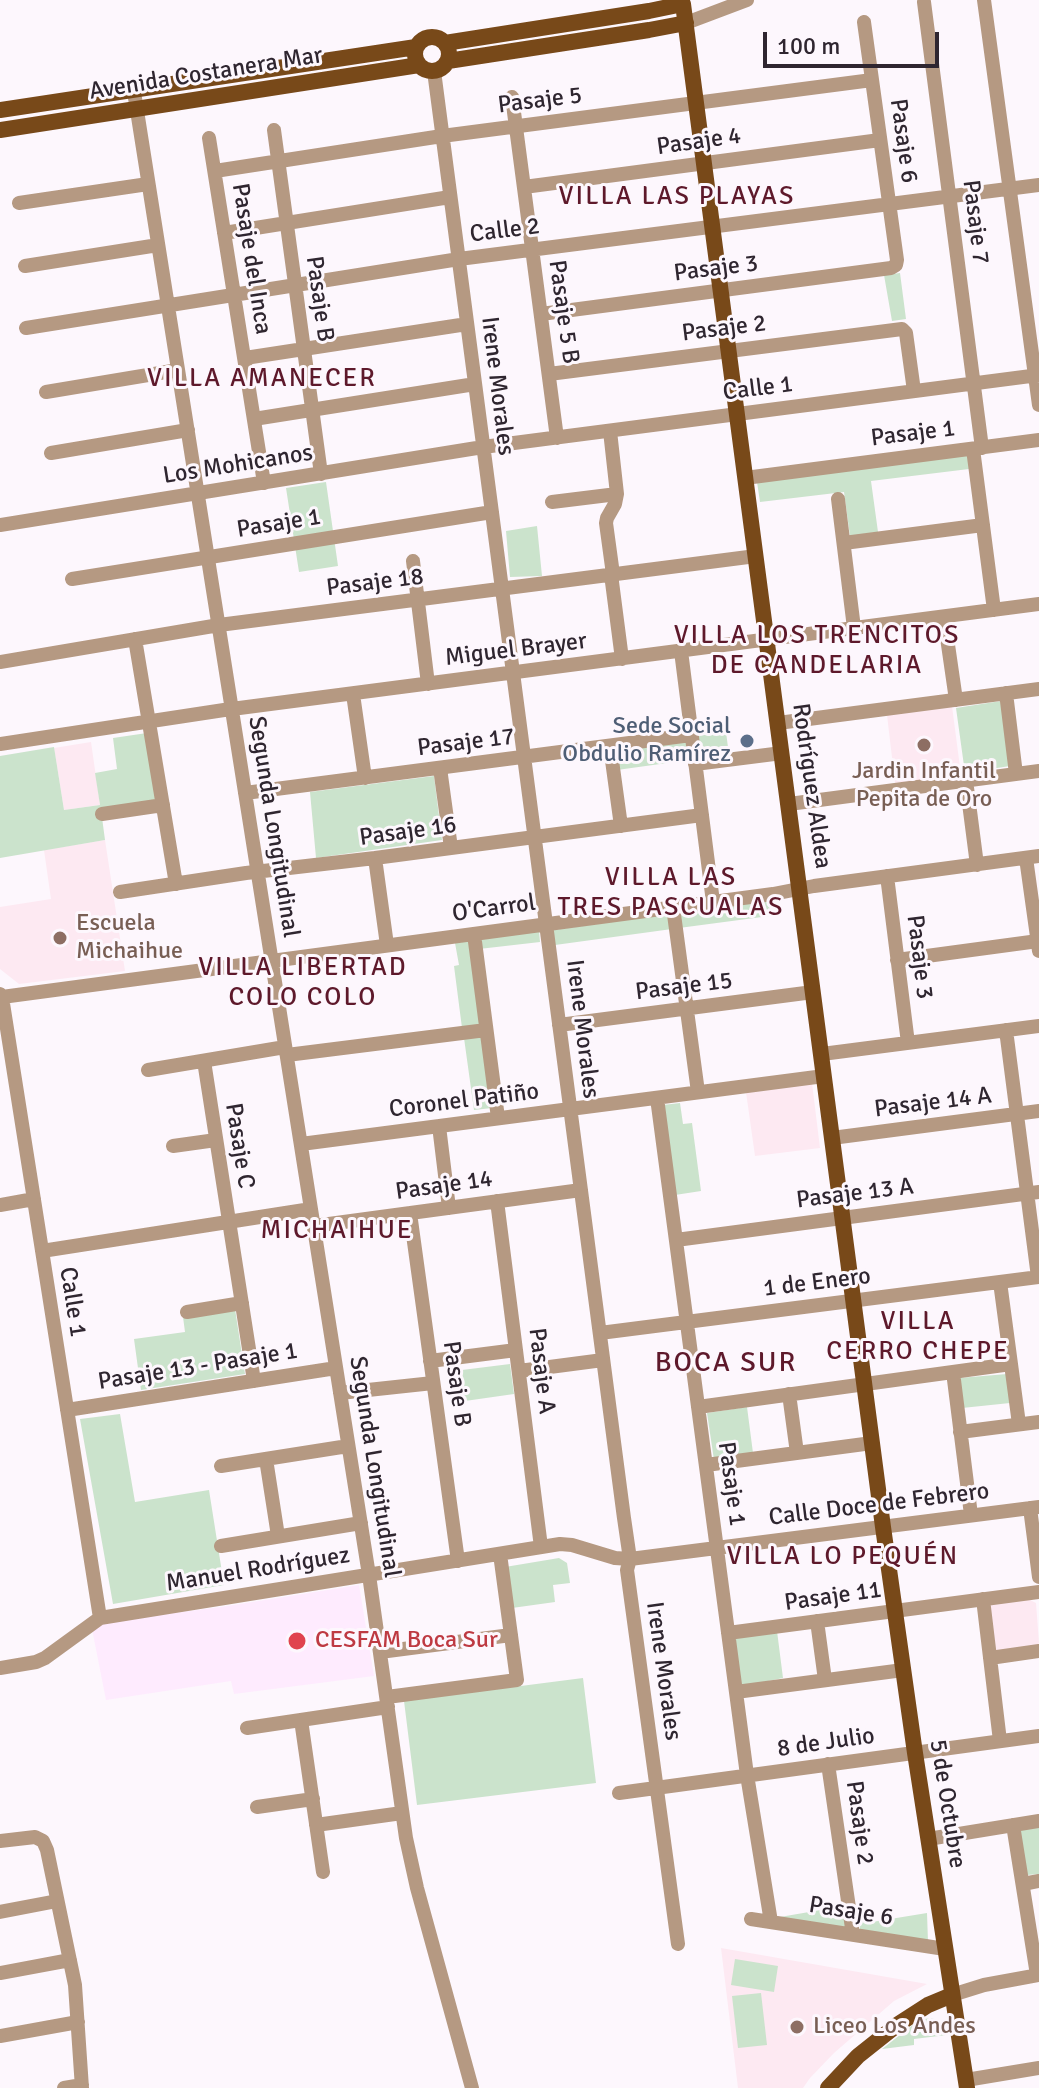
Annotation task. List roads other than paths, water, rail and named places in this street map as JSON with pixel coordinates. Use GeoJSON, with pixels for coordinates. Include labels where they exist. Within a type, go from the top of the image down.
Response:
{"type":"FeatureCollection","features":[{"type":"Feature","properties":{"kind":"main road","name":"Rodríguez Aldea"},"geometry":{"type":"LineString","coordinates":[[689,2],[686,23],[696,103],[883,1527]]}},
{"type":"Feature","properties":{"kind":"main road","name":"Avenida Costanera Mar"},"geometry":{"type":"LineString","coordinates":[[0,110],[416,47],[422,39],[432,37],[445,43],[689,2]]}},
{"type":"Feature","properties":{"kind":"main road","name":"Avenida Costanera Mar"},"geometry":{"type":"LineString","coordinates":[[0,130],[426,68],[441,69],[448,61],[686,23]]}},
{"type":"Feature","properties":{"kind":"main road"},"geometry":{"type":"LineString","coordinates":[[445,43],[449,51],[448,61]]}},
{"type":"Feature","properties":{"kind":"main road"},"geometry":{"type":"LineString","coordinates":[[416,47],[415,56],[426,68]]}},
{"type":"Feature","properties":{"kind":"main road","name":"5 de Octubre"},"geometry":{"type":"LineString","coordinates":[[883,1527],[967,2084]]}},
{"type":"Feature","properties":{"kind":"main road"},"geometry":{"type":"LineString","coordinates":[[828,2088],[867,2048],[919,2010],[952,1995]]}},
{"type":"Feature","properties":{"kind":"main road"},"geometry":{"type":"LineString","coordinates":[[919,2010],[941,2015],[959,2029]]}},
{"type":"Feature","properties":{"kind":"street","name":"Avenida Costanera Mar"},"geometry":{"type":"LineString","coordinates":[[686,23],[747,0]]}},
{"type":"Feature","properties":{"kind":"street"},"geometry":{"type":"LineString","coordinates":[[984,0],[1039,405]]}},
{"type":"Feature","properties":{"kind":"street","name":"Pasaje 7"},"geometry":{"type":"LineString","coordinates":[[924,2],[974,383],[978,448]]}},
{"type":"Feature","properties":{"kind":"street","name":"Pasaje 6"},"geometry":{"type":"LineString","coordinates":[[864,22],[896,265]]}},
{"type":"Feature","properties":{"kind":"street","name":"Irene Morales"},"geometry":{"type":"LineString","coordinates":[[426,68],[442,136],[459,259],[678,1944]]}},
{"type":"Feature","properties":{"kind":"street","name":"Pasaje 5"},"geometry":{"type":"LineString","coordinates":[[215,171],[442,136],[872,80]]}},
{"type":"Feature","properties":{"kind":"street","name":"Segunda Longitudinal"},"geometry":{"type":"LineString","coordinates":[[133,90],[361,1523],[402,1813],[417,1888],[472,2088]]}},
{"type":"Feature","properties":{"kind":"street","name":"Pasaje 5 B"},"geometry":{"type":"LineString","coordinates":[[512,97],[557,438]]}},
{"type":"Feature","properties":{"kind":"street","name":"Pasaje B"},"geometry":{"type":"LineString","coordinates":[[274,130],[321,474]]}},
{"type":"Feature","properties":{"kind":"street","name":"Pasaje del Inca"},"geometry":{"type":"LineString","coordinates":[[209,138],[264,483]]}},
{"type":"Feature","properties":{"kind":"street","name":"Pasaje 4"},"geometry":{"type":"LineString","coordinates":[[524,187],[880,140]]}},
{"type":"Feature","properties":{"kind":"street"},"geometry":{"type":"LineString","coordinates":[[19,203],[148,184]]}},
{"type":"Feature","properties":{"kind":"street","name":"Calle 2"},"geometry":{"type":"LineString","coordinates":[[26,328],[459,259],[1039,185]]}},
{"type":"Feature","properties":{"kind":"street"},"geometry":{"type":"LineString","coordinates":[[224,233],[450,197]]}},
{"type":"Feature","properties":{"kind":"street"},"geometry":{"type":"LineString","coordinates":[[25,266],[158,245]]}},
{"type":"Feature","properties":{"kind":"street","name":"Pasaje 3"},"geometry":{"type":"LineString","coordinates":[[541,314],[896,265]]}},
{"type":"Feature","properties":{"kind":"street"},"geometry":{"type":"LineString","coordinates":[[245,358],[467,324]]}},
{"type":"Feature","properties":{"kind":"street","name":"Pasaje 2"},"geometry":{"type":"LineString","coordinates":[[549,374],[904,329],[914,391]]}},
{"type":"Feature","properties":{"kind":"street"},"geometry":{"type":"LineString","coordinates":[[46,392],[178,370]]}},
{"type":"Feature","properties":{"kind":"street","name":"Calle 1"},"geometry":{"type":"LineString","coordinates":[[483,447],[1037,375]]}},
{"type":"Feature","properties":{"kind":"street"},"geometry":{"type":"LineString","coordinates":[[254,419],[475,384]]}},
{"type":"Feature","properties":{"kind":"street"},"geometry":{"type":"LineString","coordinates":[[51,453],[188,430]]}},
{"type":"Feature","properties":{"kind":"street"},"geometry":{"type":"LineString","coordinates":[[610,431],[617,494],[606,521],[622,659]]}},
{"type":"Feature","properties":{"kind":"street","name":"Pasaje 1"},"geometry":{"type":"LineString","coordinates":[[745,478],[1039,440]]}},
{"type":"Feature","properties":{"kind":"street","name":"Los Mohicanos"},"geometry":{"type":"LineString","coordinates":[[0,525],[483,447]]}},
{"type":"Feature","properties":{"kind":"street"},"geometry":{"type":"LineString","coordinates":[[978,448],[983,525],[994,610]]}},
{"type":"Feature","properties":{"kind":"street"},"geometry":{"type":"LineString","coordinates":[[552,502],[617,494]]}},
{"type":"Feature","properties":{"kind":"street"},"geometry":{"type":"LineString","coordinates":[[838,499],[854,628]]}},
{"type":"Feature","properties":{"kind":"street","name":"Pasaje 1"},"geometry":{"type":"LineString","coordinates":[[72,579],[492,512]]}},
{"type":"Feature","properties":{"kind":"street"},"geometry":{"type":"LineString","coordinates":[[844,543],[983,525]]}},
{"type":"Feature","properties":{"kind":"street","name":"Pasaje 18"},"geometry":{"type":"LineString","coordinates":[[0,662],[219,625],[756,556]]}},
{"type":"Feature","properties":{"kind":"street"},"geometry":{"type":"LineString","coordinates":[[413,561],[428,684]]}},
{"type":"Feature","properties":{"kind":"street","name":"Miguel Brayer"},"geometry":{"type":"LineString","coordinates":[[0,744],[232,709],[1039,604]]}},
{"type":"Feature","properties":{"kind":"street"},"geometry":{"type":"LineString","coordinates":[[944,617],[956,700]]}},
{"type":"Feature","properties":{"kind":"street"},"geometry":{"type":"LineString","coordinates":[[135,639],[176,884]]}},
{"type":"Feature","properties":{"kind":"street"},"geometry":{"type":"LineString","coordinates":[[681,651],[713,902]]}},
{"type":"Feature","properties":{"kind":"street"},"geometry":{"type":"LineString","coordinates":[[778,723],[1039,689]]}},
{"type":"Feature","properties":{"kind":"street"},"geometry":{"type":"LineString","coordinates":[[1006,693],[1016,774]]}},
{"type":"Feature","properties":{"kind":"street"},"geometry":{"type":"LineString","coordinates":[[353,694],[365,778]]}},
{"type":"Feature","properties":{"kind":"street","name":"Pasaje 17"},"geometry":{"type":"LineString","coordinates":[[245,793],[691,735]]}},
{"type":"Feature","properties":{"kind":"street"},"geometry":{"type":"LineString","coordinates":[[610,746],[621,826]]}},
{"type":"Feature","properties":{"kind":"street"},"geometry":{"type":"LineString","coordinates":[[695,764],[782,753]]}},
{"type":"Feature","properties":{"kind":"street"},"geometry":{"type":"LineString","coordinates":[[440,768],[451,848]]}},
{"type":"Feature","properties":{"kind":"street"},"geometry":{"type":"LineString","coordinates":[[789,804],[1039,771]]}},
{"type":"Feature","properties":{"kind":"street"},"geometry":{"type":"LineString","coordinates":[[966,780],[977,865]]}},
{"type":"Feature","properties":{"kind":"street"},"geometry":{"type":"LineString","coordinates":[[102,814],[163,805]]}},
{"type":"Feature","properties":{"kind":"street","name":"Pasaje 16"},"geometry":{"type":"LineString","coordinates":[[120,892],[702,815]]}},
{"type":"Feature","properties":{"kind":"street"},"geometry":{"type":"LineString","coordinates":[[897,960],[1038,946],[1033,857]]}},
{"type":"Feature","properties":{"kind":"street","name":"O'Carrol"},"geometry":{"type":"LineString","coordinates":[[1,996],[1033,857]]}},
{"type":"Feature","properties":{"kind":"street"},"geometry":{"type":"LineString","coordinates":[[375,858],[387,945]]}},
{"type":"Feature","properties":{"kind":"street","name":"Pasaje 3"},"geometry":{"type":"LineString","coordinates":[[887,876],[908,1043]]}},
{"type":"Feature","properties":{"kind":"street"},"geometry":{"type":"LineString","coordinates":[[673,907],[698,1092]]}},
{"type":"Feature","properties":{"kind":"street"},"geometry":{"type":"LineString","coordinates":[[474,934],[498,1118]]}},
{"type":"Feature","properties":{"kind":"street","name":"Pasaje 15"},"geometry":{"type":"LineString","coordinates":[[559,1025],[813,992]]}},
{"type":"Feature","properties":{"kind":"street","name":"Calle 1"},"geometry":{"type":"LineString","coordinates":[[1,996],[100,1618]]}},
{"type":"Feature","properties":{"kind":"street"},"geometry":{"type":"LineString","coordinates":[[822,1054],[1039,1026]]}},
{"type":"Feature","properties":{"kind":"street"},"geometry":{"type":"LineString","coordinates":[[148,1070],[286,1051],[486,1030]]}},
{"type":"Feature","properties":{"kind":"street"},"geometry":{"type":"LineString","coordinates":[[1006,1030],[1017,1114],[1033,1193],[1038,1277]]}},
{"type":"Feature","properties":{"kind":"street","name":"Pasaje C"},"geometry":{"type":"LineString","coordinates":[[204,1061],[254,1381]]}},
{"type":"Feature","properties":{"kind":"street","name":"Coronel Patiño"},"geometry":{"type":"LineString","coordinates":[[301,1144],[824,1076]]}},
{"type":"Feature","properties":{"kind":"street","name":"Pasaje 1"},"geometry":{"type":"LineString","coordinates":[[657,1098],[747,1775],[771,1922]]}},
{"type":"Feature","properties":{"kind":"street","name":"Pasaje 14 A"},"geometry":{"type":"LineString","coordinates":[[832,1138],[1039,1111]]}},
{"type":"Feature","properties":{"kind":"street"},"geometry":{"type":"LineString","coordinates":[[439,1126],[449,1208]]}},
{"type":"Feature","properties":{"kind":"street"},"geometry":{"type":"LineString","coordinates":[[173,1146],[216,1140]]}},
{"type":"Feature","properties":{"kind":"street","name":"Pasaje 14"},"geometry":{"type":"LineString","coordinates":[[314,1226],[581,1190]]}},
{"type":"Feature","properties":{"kind":"street","name":"Pasaje 13 A"},"geometry":{"type":"LineString","coordinates":[[676,1240],[1033,1193]]}},
{"type":"Feature","properties":{"kind":"street"},"geometry":{"type":"LineString","coordinates":[[0,1205],[34,1199]]}},
{"type":"Feature","properties":{"kind":"street","name":"Pasaje A"},"geometry":{"type":"LineString","coordinates":[[497,1201],[541,1547]]}},
{"type":"Feature","properties":{"kind":"street"},"geometry":{"type":"LineString","coordinates":[[42,1251],[311,1209]]}},
{"type":"Feature","properties":{"kind":"street","name":"Pasaje B"},"geometry":{"type":"LineString","coordinates":[[410,1213],[458,1561]]}},
{"type":"Feature","properties":{"kind":"street","name":"1 de Enero"},"geometry":{"type":"LineString","coordinates":[[600,1333],[1038,1277]]}},
{"type":"Feature","properties":{"kind":"street"},"geometry":{"type":"LineString","coordinates":[[1000,1282],[1019,1424]]}},
{"type":"Feature","properties":{"kind":"street"},"geometry":{"type":"LineString","coordinates":[[187,1312],[242,1303]]}},
{"type":"Feature","properties":{"kind":"street"},"geometry":{"type":"LineString","coordinates":[[430,1361],[516,1350]]}},
{"type":"Feature","properties":{"kind":"street"},"geometry":{"type":"LineString","coordinates":[[519,1371],[603,1360]]}},
{"type":"Feature","properties":{"kind":"street"},"geometry":{"type":"LineString","coordinates":[[698,1407],[1011,1364]]}},
{"type":"Feature","properties":{"kind":"street","name":"Pasaje 13 - Pasaje 1"},"geometry":{"type":"LineString","coordinates":[[67,1410],[336,1368]]}},
{"type":"Feature","properties":{"kind":"street"},"geometry":{"type":"LineString","coordinates":[[953,1372],[971,1515]]}},
{"type":"Feature","properties":{"kind":"street"},"geometry":{"type":"LineString","coordinates":[[340,1393],[433,1383]]}},
{"type":"Feature","properties":{"kind":"street"},"geometry":{"type":"LineString","coordinates":[[789,1394],[797,1453]]}},
{"type":"Feature","properties":{"kind":"street"},"geometry":{"type":"LineString","coordinates":[[960,1432],[1039,1422]]}},
{"type":"Feature","properties":{"kind":"street"},"geometry":{"type":"LineString","coordinates":[[706,1465],[872,1443]]}},
{"type":"Feature","properties":{"kind":"street"},"geometry":{"type":"LineString","coordinates":[[221,1466],[348,1446]]}},
{"type":"Feature","properties":{"kind":"street"},"geometry":{"type":"LineString","coordinates":[[266,1459],[278,1536]]}},
{"type":"Feature","properties":{"kind":"street"},"geometry":{"type":"LineString","coordinates":[[1035,1507],[1039,1577]]}},
{"type":"Feature","properties":{"kind":"street","name":"Calle Doce de Febrero"},"geometry":{"type":"LineString","coordinates":[[630,1559],[1035,1507]]}},
{"type":"Feature","properties":{"kind":"street"},"geometry":{"type":"LineString","coordinates":[[221,1546],[361,1523]]}},
{"type":"Feature","properties":{"kind":"street","name":"Manuel Rodríguez"},"geometry":{"type":"LineString","coordinates":[[0,1668],[45,1658],[100,1618],[541,1547],[568,1544],[615,1558],[630,1559]]}},
{"type":"Feature","properties":{"kind":"street"},"geometry":{"type":"LineString","coordinates":[[247,1728],[517,1680],[500,1554]]}},
{"type":"Feature","properties":{"kind":"street","name":"Pasaje 11"},"geometry":{"type":"LineString","coordinates":[[728,1633],[1039,1592]]}},
{"type":"Feature","properties":{"kind":"street"},"geometry":{"type":"LineString","coordinates":[[983,1599],[1000,1741]]}},
{"type":"Feature","properties":{"kind":"street"},"geometry":{"type":"LineString","coordinates":[[817,1621],[825,1680]]}},
{"type":"Feature","properties":{"kind":"street"},"geometry":{"type":"LineString","coordinates":[[380,1652],[511,1635]]}},
{"type":"Feature","properties":{"kind":"street"},"geometry":{"type":"LineString","coordinates":[[990,1658],[1039,1651]]}},
{"type":"Feature","properties":{"kind":"street"},"geometry":{"type":"LineString","coordinates":[[736,1692],[903,1670]]}},
{"type":"Feature","properties":{"kind":"street"},"geometry":{"type":"LineString","coordinates":[[301,1720],[323,1872]]}},
{"type":"Feature","properties":{"kind":"street","name":"8 de Julio"},"geometry":{"type":"LineString","coordinates":[[619,1793],[1039,1736]]}},
{"type":"Feature","properties":{"kind":"street","name":"Pasaje 2"},"geometry":{"type":"LineString","coordinates":[[828,1764],[853,1935]]}},
{"type":"Feature","properties":{"kind":"street"},"geometry":{"type":"LineString","coordinates":[[257,1807],[313,1799]]}},
{"type":"Feature","properties":{"kind":"street"},"geometry":{"type":"LineString","coordinates":[[316,1825],[402,1813]]}},
{"type":"Feature","properties":{"kind":"street"},"geometry":{"type":"LineString","coordinates":[[928,1839],[1039,1821]]}},
{"type":"Feature","properties":{"kind":"street"},"geometry":{"type":"LineString","coordinates":[[952,1995],[984,1985],[1038,1975],[1013,1825]]}},
{"type":"Feature","properties":{"kind":"street"},"geometry":{"type":"LineString","coordinates":[[0,1841],[31,1836],[43,1841],[47,1850],[76,1994],[82,2086],[64,2088]]}},
{"type":"Feature","properties":{"kind":"street"},"geometry":{"type":"LineString","coordinates":[[1023,1884],[1039,1881]]}},
{"type":"Feature","properties":{"kind":"street"},"geometry":{"type":"LineString","coordinates":[[0,1912],[57,1901]]}},
{"type":"Feature","properties":{"kind":"street","name":"Pasaje 6"},"geometry":{"type":"LineString","coordinates":[[751,1919],[945,1949]]}},
{"type":"Feature","properties":{"kind":"street"},"geometry":{"type":"LineString","coordinates":[[0,1973],[70,1960]]}},
{"type":"Feature","properties":{"kind":"street"},"geometry":{"type":"LineString","coordinates":[[0,2036],[78,2022]]}},
{"type":"Feature","properties":{"kind":"street"},"geometry":{"type":"LineString","coordinates":[[967,2084],[1039,2068]]}},
{"type":"Feature","properties":{"kind":"place","name":"Sede Social Obdulio Ramírez"},"geometry":{"type":"Point","coordinates":[747,741]}},
{"type":"Feature","properties":{"kind":"place","name":"Jardin Infantil Pepita de Oro"},"geometry":{"type":"Point","coordinates":[924,745]}},
{"type":"Feature","properties":{"kind":"place","name":"Escuela Michaihue"},"geometry":{"type":"Point","coordinates":[60,938]}},
{"type":"Feature","properties":{"kind":"place","name":"CESFAM Boca Sur"},"geometry":{"type":"Point","coordinates":[297,1641]}},
{"type":"Feature","properties":{"kind":"place","name":"Liceo Los Andes"},"geometry":{"type":"Point","coordinates":[797,2027]}},
{"type":"Feature","properties":{"kind":"district","name":"VILLA LAS PLAYAS"},"geometry":{"type":"Point","coordinates":[677,197]}},
{"type":"Feature","properties":{"kind":"district","name":"VILLA AMANECER"},"geometry":{"type":"Point","coordinates":[262,379]}},
{"type":"Feature","properties":{"kind":"district","name":"VILLA LOS TRENCITOS DE CANDELARIA"},"geometry":{"type":"Point","coordinates":[817,651]}},
{"type":"Feature","properties":{"kind":"district","name":"VILLA LAS TRES PASCUALAS"},"geometry":{"type":"Point","coordinates":[671,893]}},
{"type":"Feature","properties":{"kind":"district","name":"VILLA LIBERTAD COLO COLO"},"geometry":{"type":"Point","coordinates":[303,983]}},
{"type":"Feature","properties":{"kind":"district","name":"MICHAIHUE"},"geometry":{"type":"Point","coordinates":[337,1231]}},
{"type":"Feature","properties":{"kind":"district","name":"VILLA CERRO CHEPE"},"geometry":{"type":"Point","coordinates":[918,1337]}},
{"type":"Feature","properties":{"kind":"district","name":"BOCA SUR"},"geometry":{"type":"Point","coordinates":[726,1364]}},
{"type":"Feature","properties":{"kind":"district","name":"VILLA LO PEQUÉN"},"geometry":{"type":"Point","coordinates":[843,1557]}}]}
